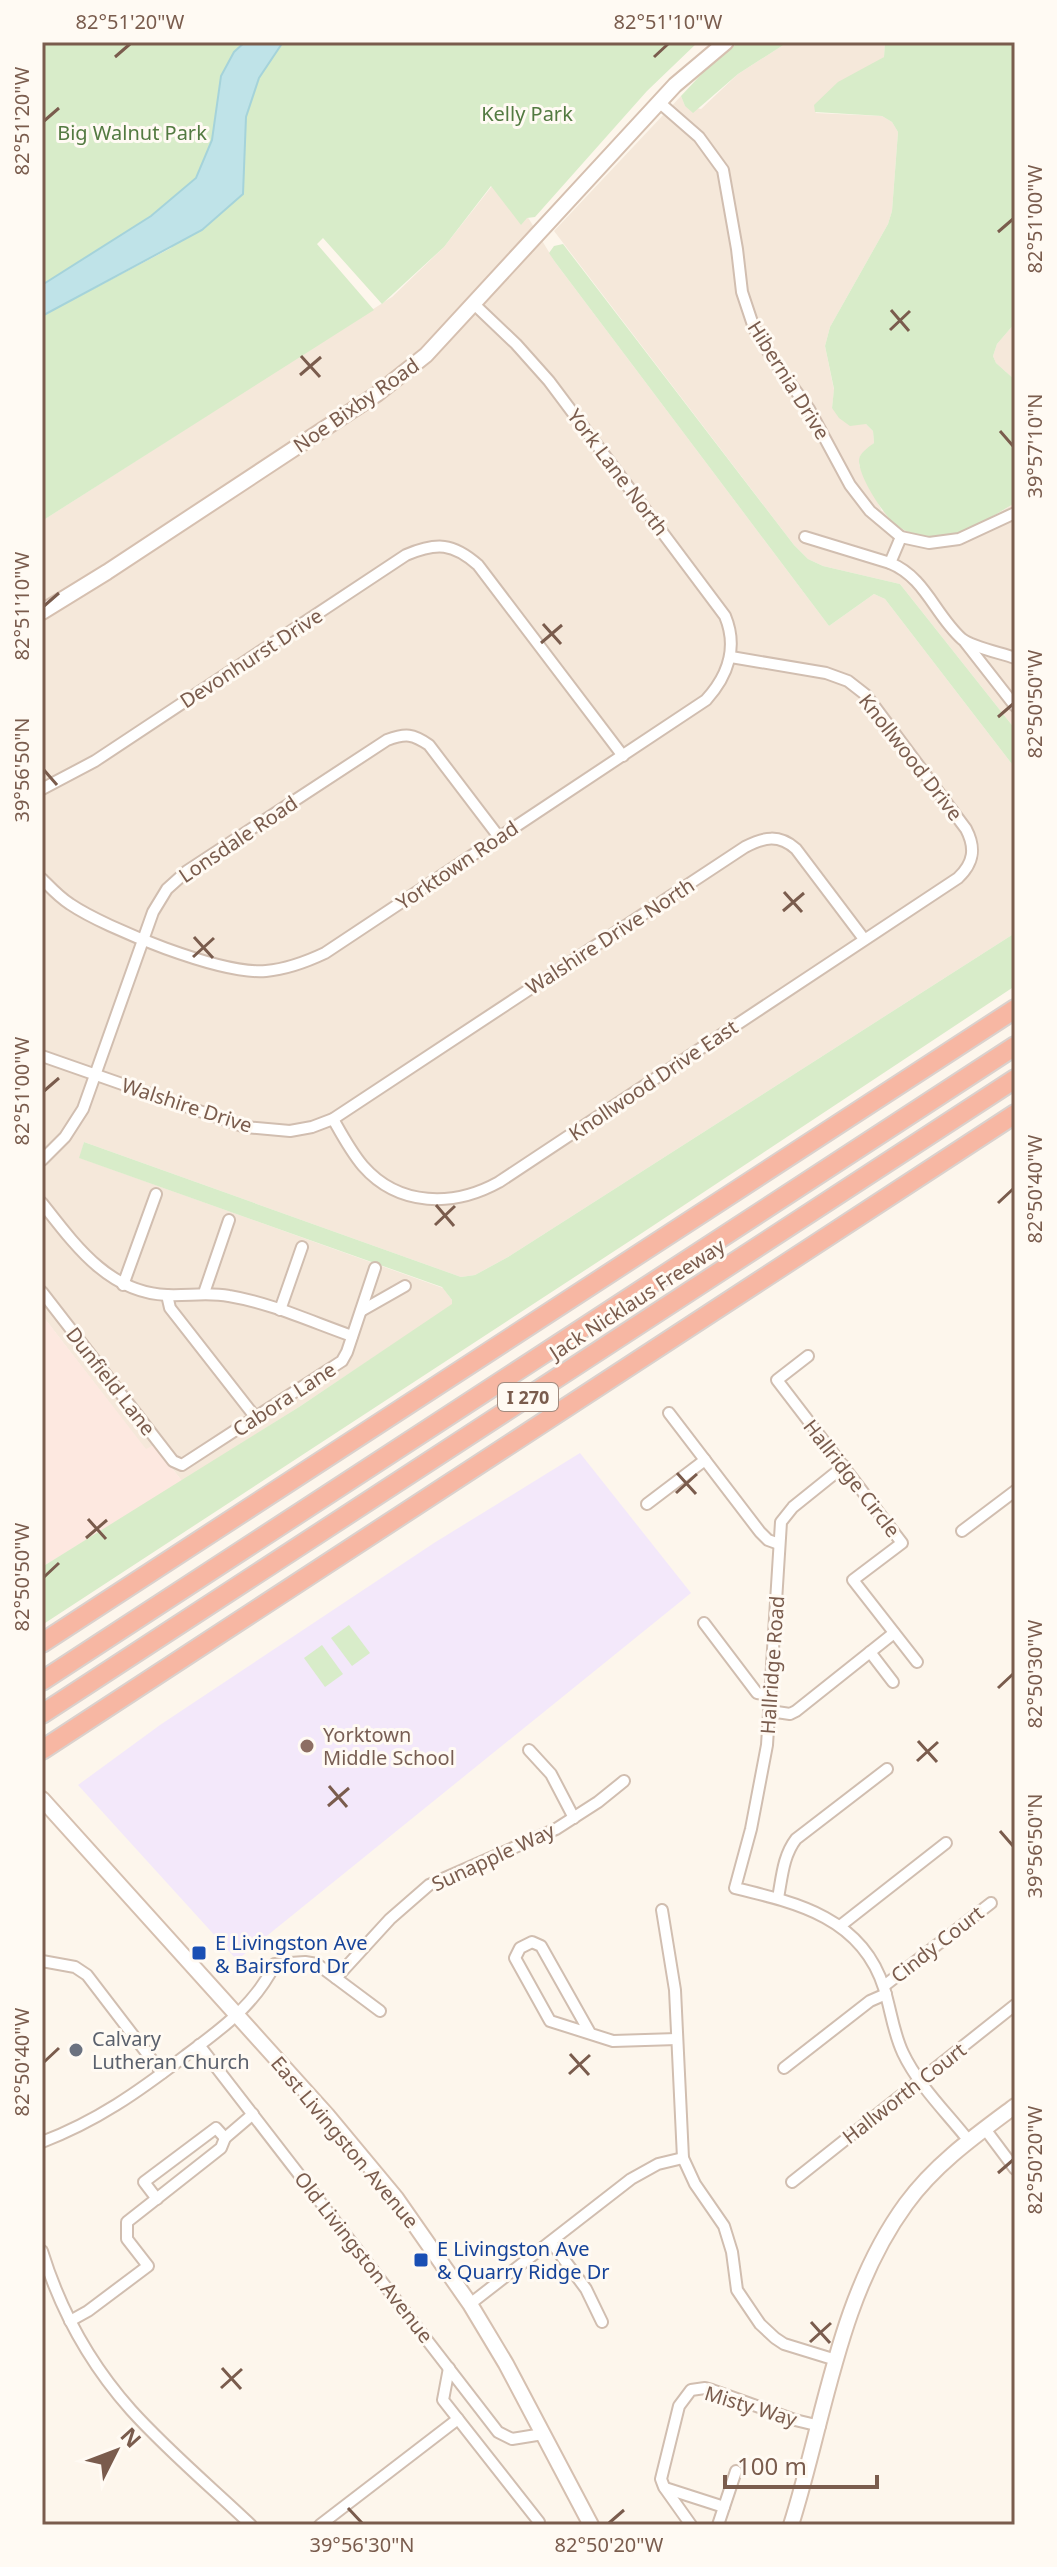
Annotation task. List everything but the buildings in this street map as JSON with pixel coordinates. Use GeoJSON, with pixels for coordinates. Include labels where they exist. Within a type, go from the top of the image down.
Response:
{"type":"FeatureCollection","features":[{"type":"Feature","properties":{"kind":"highway"},"geometry":{"type":"LineString","coordinates":[[965,1041],[1015,998]]}},
{"type":"Feature","properties":{"kind":"highway"},"geometry":{"type":"LineString","coordinates":[[42,1643],[1015,1009]]}},
{"type":"Feature","properties":{"kind":"highway","name":"Jack Nicklaus Freeway"},"geometry":{"type":"LineString","coordinates":[[42,1681],[1015,1046]]}},
{"type":"Feature","properties":{"kind":"highway","name":"Jack Nicklaus Freeway"},"geometry":{"type":"LineString","coordinates":[[42,1714],[1015,1079]]}},
{"type":"Feature","properties":{"kind":"highway"},"geometry":{"type":"LineString","coordinates":[[42,1750],[1015,1114]]}},
{"type":"Feature","properties":{"kind":"street","name":"Noe Bixby Road"},"geometry":{"type":"LineString","coordinates":[[42,612],[133,556],[377,394],[426,355],[693,68],[726,42]]}},
{"type":"Feature","properties":{"kind":"street","name":"Hibernia Drive"},"geometry":{"type":"LineString","coordinates":[[660,103],[699,137],[723,170],[742,292],[754,328],[809,409],[850,485],[870,511],[901,537]]}},
{"type":"Feature","properties":{"kind":"street","name":"York Lane North"},"geometry":{"type":"LineString","coordinates":[[475,305],[549,381],[720,608],[731,631],[731,657]]}},
{"type":"Feature","properties":{"kind":"street"},"geometry":{"type":"LineString","coordinates":[[890,563],[901,537],[929,543],[959,539],[1015,513]]}},
{"type":"Feature","properties":{"kind":"street"},"geometry":{"type":"LineString","coordinates":[[805,537],[903,568],[1015,706]]}},
{"type":"Feature","properties":{"kind":"street","name":"Devonhurst Drive"},"geometry":{"type":"LineString","coordinates":[[42,789],[95,761],[406,555],[425,547],[446,546],[464,553],[478,565],[623,756]]}},
{"type":"Feature","properties":{"kind":"street"},"geometry":{"type":"LineString","coordinates":[[964,641],[1015,658]]}},
{"type":"Feature","properties":{"kind":"street","name":"Yorktown Road"},"geometry":{"type":"LineString","coordinates":[[42,879],[69,904],[89,915],[142,939],[211,963],[244,971],[286,968],[307,962],[706,700],[720,683],[731,657]]}},
{"type":"Feature","properties":{"kind":"street","name":"Knollwood Drive"},"geometry":{"type":"LineString","coordinates":[[731,657],[826,673],[848,681],[866,695],[966,829],[973,843],[972,860]]}},
{"type":"Feature","properties":{"kind":"street","name":"Lonsdale Road"},"geometry":{"type":"LineString","coordinates":[[42,1160],[76,1122],[83,1109],[142,939],[159,899],[177,879],[387,740],[402,734],[417,736],[429,745],[499,837]]}},
{"type":"Feature","properties":{"kind":"street","name":"Walshire Drive North"},"geometry":{"type":"LineString","coordinates":[[333,1119],[756,841],[777,838],[791,844],[864,939]]}},
{"type":"Feature","properties":{"kind":"street","name":"Knollwood Drive East"},"geometry":{"type":"LineString","coordinates":[[333,1119],[353,1153],[380,1181],[426,1199],[457,1199],[470,1195],[499,1182],[958,878],[972,860]]}},
{"type":"Feature","properties":{"kind":"street","name":"Walshire Drive"},"geometry":{"type":"LineString","coordinates":[[42,1056],[245,1127],[290,1131],[333,1119]]}},
{"type":"Feature","properties":{"kind":"street"},"geometry":{"type":"LineString","coordinates":[[123,1285],[156,1194]]}},
{"type":"Feature","properties":{"kind":"street"},"geometry":{"type":"LineString","coordinates":[[42,1203],[88,1258],[123,1285],[167,1295],[204,1293],[228,1296],[280,1310],[352,1336]]}},
{"type":"Feature","properties":{"kind":"street"},"geometry":{"type":"LineString","coordinates":[[204,1293],[229,1220]]}},
{"type":"Feature","properties":{"kind":"street"},"geometry":{"type":"LineString","coordinates":[[280,1310],[302,1247]]}},
{"type":"Feature","properties":{"kind":"street","name":"Cabora Lane"},"geometry":{"type":"LineString","coordinates":[[182,1465],[342,1361],[375,1268]]}},
{"type":"Feature","properties":{"kind":"street"},"geometry":{"type":"LineString","coordinates":[[361,1311],[405,1286]]}},
{"type":"Feature","properties":{"kind":"street","name":"Dunfield Lane"},"geometry":{"type":"LineString","coordinates":[[42,1292],[173,1461],[182,1465]]}},
{"type":"Feature","properties":{"kind":"street"},"geometry":{"type":"LineString","coordinates":[[167,1295],[170,1308],[256,1418]]}},
{"type":"Feature","properties":{"kind":"street","name":"Hallridge Circle"},"geometry":{"type":"LineString","coordinates":[[808,1356],[777,1380],[902,1543],[853,1580],[917,1662]]}},
{"type":"Feature","properties":{"kind":"street"},"geometry":{"type":"LineString","coordinates":[[669,1413],[760,1532],[768,1540],[779,1544]]}},
{"type":"Feature","properties":{"kind":"street"},"geometry":{"type":"LineString","coordinates":[[647,1504],[705,1460]]}},
{"type":"Feature","properties":{"kind":"street","name":"Hallridge Road"},"geometry":{"type":"LineString","coordinates":[[778,1898],[735,1888],[760,1789],[770,1711],[781,1522],[786,1513],[844,1466]]}},
{"type":"Feature","properties":{"kind":"street"},"geometry":{"type":"LineString","coordinates":[[962,1531],[1013,1495]]}},
{"type":"Feature","properties":{"kind":"street"},"geometry":{"type":"LineString","coordinates":[[704,1623],[757,1693],[770,1695]]}},
{"type":"Feature","properties":{"kind":"street"},"geometry":{"type":"LineString","coordinates":[[770,1711],[790,1714],[796,1711],[894,1633]]}},
{"type":"Feature","properties":{"kind":"street"},"geometry":{"type":"LineString","coordinates":[[870,1652],[893,1682]]}},
{"type":"Feature","properties":{"kind":"street"},"geometry":{"type":"LineString","coordinates":[[529,1750],[551,1774],[574,1818]]}},
{"type":"Feature","properties":{"kind":"street"},"geometry":{"type":"LineString","coordinates":[[887,1769],[796,1839],[785,1861],[778,1898],[831,1919],[869,1957],[885,1990],[903,2054],[969,2141]]}},
{"type":"Feature","properties":{"kind":"street","name":"Sunapple Way"},"geometry":{"type":"LineString","coordinates":[[336,1978],[390,1919],[429,1885],[556,1829],[624,1781]]}},
{"type":"Feature","properties":{"kind":"street","name":"East Livingston Avenue"},"geometry":{"type":"LineString","coordinates":[[43,1800],[362,2155],[423,2234],[506,2364],[591,2525]]}},
{"type":"Feature","properties":{"kind":"street"},"geometry":{"type":"LineString","coordinates":[[840,1926],[946,1843]]}},
{"type":"Feature","properties":{"kind":"street","name":"Cindy Court"},"geometry":{"type":"LineString","coordinates":[[784,2068],[991,1903]]}},
{"type":"Feature","properties":{"kind":"street"},"geometry":{"type":"LineString","coordinates":[[662,1910],[675,1990],[683,2158],[695,2184],[724,2226],[732,2252],[737,2290],[745,2304],[775,2338],[836,2360]]}},
{"type":"Feature","properties":{"kind":"street"},"geometry":{"type":"LineString","coordinates":[[590,2033],[541,1946],[532,1942],[520,1948],[515,1958],[550,2021],[613,2041],[677,2039]]}},
{"type":"Feature","properties":{"kind":"street"},"geometry":{"type":"LineString","coordinates":[[42,1961],[75,1967],[87,1975],[162,2073]]}},
{"type":"Feature","properties":{"kind":"street"},"geometry":{"type":"LineString","coordinates":[[42,2142],[77,2129],[100,2116],[237,2016],[262,1987],[275,1964],[317,1964],[380,2011]]}},
{"type":"Feature","properties":{"kind":"street","name":"Hallworth Court"},"geometry":{"type":"LineString","coordinates":[[792,2182],[1015,2005]]}},
{"type":"Feature","properties":{"kind":"street","name":"Old Livingston Avenue"},"geometry":{"type":"LineString","coordinates":[[199,2045],[502,2435],[512,2439],[543,2434]]}},
{"type":"Feature","properties":{"kind":"street"},"geometry":{"type":"LineString","coordinates":[[791,2525],[836,2360],[857,2297],[887,2233],[923,2184],[969,2141],[1015,2106]]}},
{"type":"Feature","properties":{"kind":"street"},"geometry":{"type":"LineString","coordinates":[[70,2321],[148,2266],[127,2239],[127,2222],[221,2148],[225,2138],[253,2114]]}},
{"type":"Feature","properties":{"kind":"street"},"geometry":{"type":"LineString","coordinates":[[157,2199],[144,2182],[216,2128],[225,2138]]}},
{"type":"Feature","properties":{"kind":"street"},"geometry":{"type":"LineString","coordinates":[[985,2129],[1015,2169]]}},
{"type":"Feature","properties":{"kind":"street"},"geometry":{"type":"LineString","coordinates":[[470,2304],[643,2171],[683,2158]]}},
{"type":"Feature","properties":{"kind":"street"},"geometry":{"type":"LineString","coordinates":[[551,2242],[586,2289],[602,2322]]}},
{"type":"Feature","properties":{"kind":"street"},"geometry":{"type":"LineString","coordinates":[[42,2251],[70,2321],[110,2383],[132,2411],[251,2525]]}},
{"type":"Feature","properties":{"kind":"street"},"geometry":{"type":"LineString","coordinates":[[449,2368],[443,2400],[539,2524]]}},
{"type":"Feature","properties":{"kind":"street","name":"Misty Way"},"geometry":{"type":"LineString","coordinates":[[664,2487],[662,2470],[679,2406],[691,2390],[705,2388],[820,2426]]}},
{"type":"Feature","properties":{"kind":"street"},"geometry":{"type":"LineString","coordinates":[[320,2525],[458,2419]]}},
{"type":"Feature","properties":{"kind":"street"},"geometry":{"type":"LineString","coordinates":[[718,2525],[736,2471]]}},
{"type":"Feature","properties":{"kind":"street"},"geometry":{"type":"LineString","coordinates":[[664,2487],[724,2507]]}},
{"type":"Feature","properties":{"kind":"street"},"geometry":{"type":"LineString","coordinates":[[664,2487],[691,2525]]}},
{"type":"Feature","properties":{"kind":"shaded area"},"geometry":{"type":"Polygon","coordinates":[[[788,42],[885,42],[884,57],[815,113],[882,116],[892,122],[898,132],[892,211],[888,224],[830,327],[825,346],[834,390],[832,408],[866,424],[873,431],[874,443],[860,456],[859,465],[882,511],[980,524],[1015,503],[1015,729],[900,584],[823,566],[808,559],[794,545],[554,231],[681,96],[685,106],[701,109],[738,74],[788,42]]]}},
{"type":"Feature","properties":{"kind":"shaded area"},"geometry":{"type":"Polygon","coordinates":[[[492,186],[497,186],[529,219],[555,262],[829,626],[874,594],[885,599],[1015,768],[1015,933],[508,1257],[475,1275],[461,1277],[84,1142],[80,1158],[443,1288],[452,1300],[452,1305],[182,1481],[154,1445],[146,1450],[42,1315],[42,521],[392,297],[444,247],[492,186]]]}},
{"type":"Feature","properties":{"kind":"shaded area"},"geometry":{"type":"Polygon","coordinates":[[[1015,323],[1015,380],[996,363],[993,356],[997,344],[1015,323]]]}},
{"type":"Feature","properties":{"kind":"shaded area"},"geometry":{"type":"Polygon","coordinates":[[[42,1315],[146,1449],[154,1445],[182,1481],[42,1567],[42,1315]]]}},
{"type":"Feature","properties":{"kind":"shaded area"},"geometry":{"type":"Polygon","coordinates":[[[580,1453],[691,1593],[237,1960],[78,1785],[160,1725],[434,1543],[580,1453]]]}},
{"type":"Feature","properties":{"kind":"green space"},"geometry":{"type":"Polygon","coordinates":[[[42,42],[698,42],[647,91],[535,217],[527,218],[521,225],[491,186],[444,247],[382,304],[323,238],[317,244],[374,310],[42,521],[42,316],[171,248],[218,176],[42,293],[42,42]]]}},
{"type":"Feature","properties":{"kind":"green space"},"geometry":{"type":"Polygon","coordinates":[[[739,42],[788,42],[738,74],[693,113],[685,106],[681,96],[710,65],[739,42]]]}},
{"type":"Feature","properties":{"kind":"green space"},"geometry":{"type":"Polygon","coordinates":[[[885,42],[1015,42],[1015,323],[997,344],[993,356],[996,363],[1015,380],[1015,503],[977,525],[946,537],[915,534],[891,520],[877,503],[859,462],[861,454],[874,443],[873,431],[866,424],[850,426],[832,408],[834,389],[825,346],[830,327],[888,224],[892,211],[898,132],[892,122],[882,116],[815,112],[814,105],[838,82],[884,57],[885,42]]]}},
{"type":"Feature","properties":{"kind":"green space"},"geometry":{"type":"Polygon","coordinates":[[[563,244],[794,545],[808,559],[823,566],[900,584],[1015,729],[1015,768],[885,599],[874,594],[829,626],[555,262],[549,253],[554,246],[563,244]]]}},
{"type":"Feature","properties":{"kind":"green space"},"geometry":{"type":"Polygon","coordinates":[[[1015,933],[1015,986],[42,1625],[42,1567],[299,1407],[452,1304],[442,1287],[79,1158],[84,1142],[461,1277],[475,1275],[508,1257],[1015,933]]]}},
{"type":"Feature","properties":{"kind":"green space"},"geometry":{"type":"Polygon","coordinates":[[[349,1625],[370,1653],[352,1666],[331,1638],[349,1625]]]}},
{"type":"Feature","properties":{"kind":"green space"},"geometry":{"type":"Polygon","coordinates":[[[322,1645],[343,1674],[325,1687],[304,1658],[322,1645]]]}},
{"type":"Feature","properties":{"kind":"water"},"geometry":{"type":"Polygon","coordinates":[[[245,42],[283,42],[259,78],[246,117],[243,194],[202,230],[42,316],[42,285],[151,216],[196,178],[212,140],[221,76],[234,52],[245,42]]]}},
{"type":"Feature","properties":{"kind":"place","name":"Yorktown Middle School"},"geometry":{"type":"Point","coordinates":[307,1746]}},
{"type":"Feature","properties":{"kind":"place","name":"E Livingston Ave & Bairsford Dr"},"geometry":{"type":"Point","coordinates":[199,1953]}},
{"type":"Feature","properties":{"kind":"place","name":"Calvary Lutheran Church"},"geometry":{"type":"Point","coordinates":[76,2050]}},
{"type":"Feature","properties":{"kind":"place","name":"E Livingston Ave & Quarry Ridge Dr"},"geometry":{"type":"Point","coordinates":[421,2260]}},
{"type":"Feature","properties":{"kind":"park label","name":"Kelly Park"},"geometry":{"type":"Point","coordinates":[527,113]}},
{"type":"Feature","properties":{"kind":"park label","name":"Big Walnut Park"},"geometry":{"type":"Point","coordinates":[132,132]}}]}
